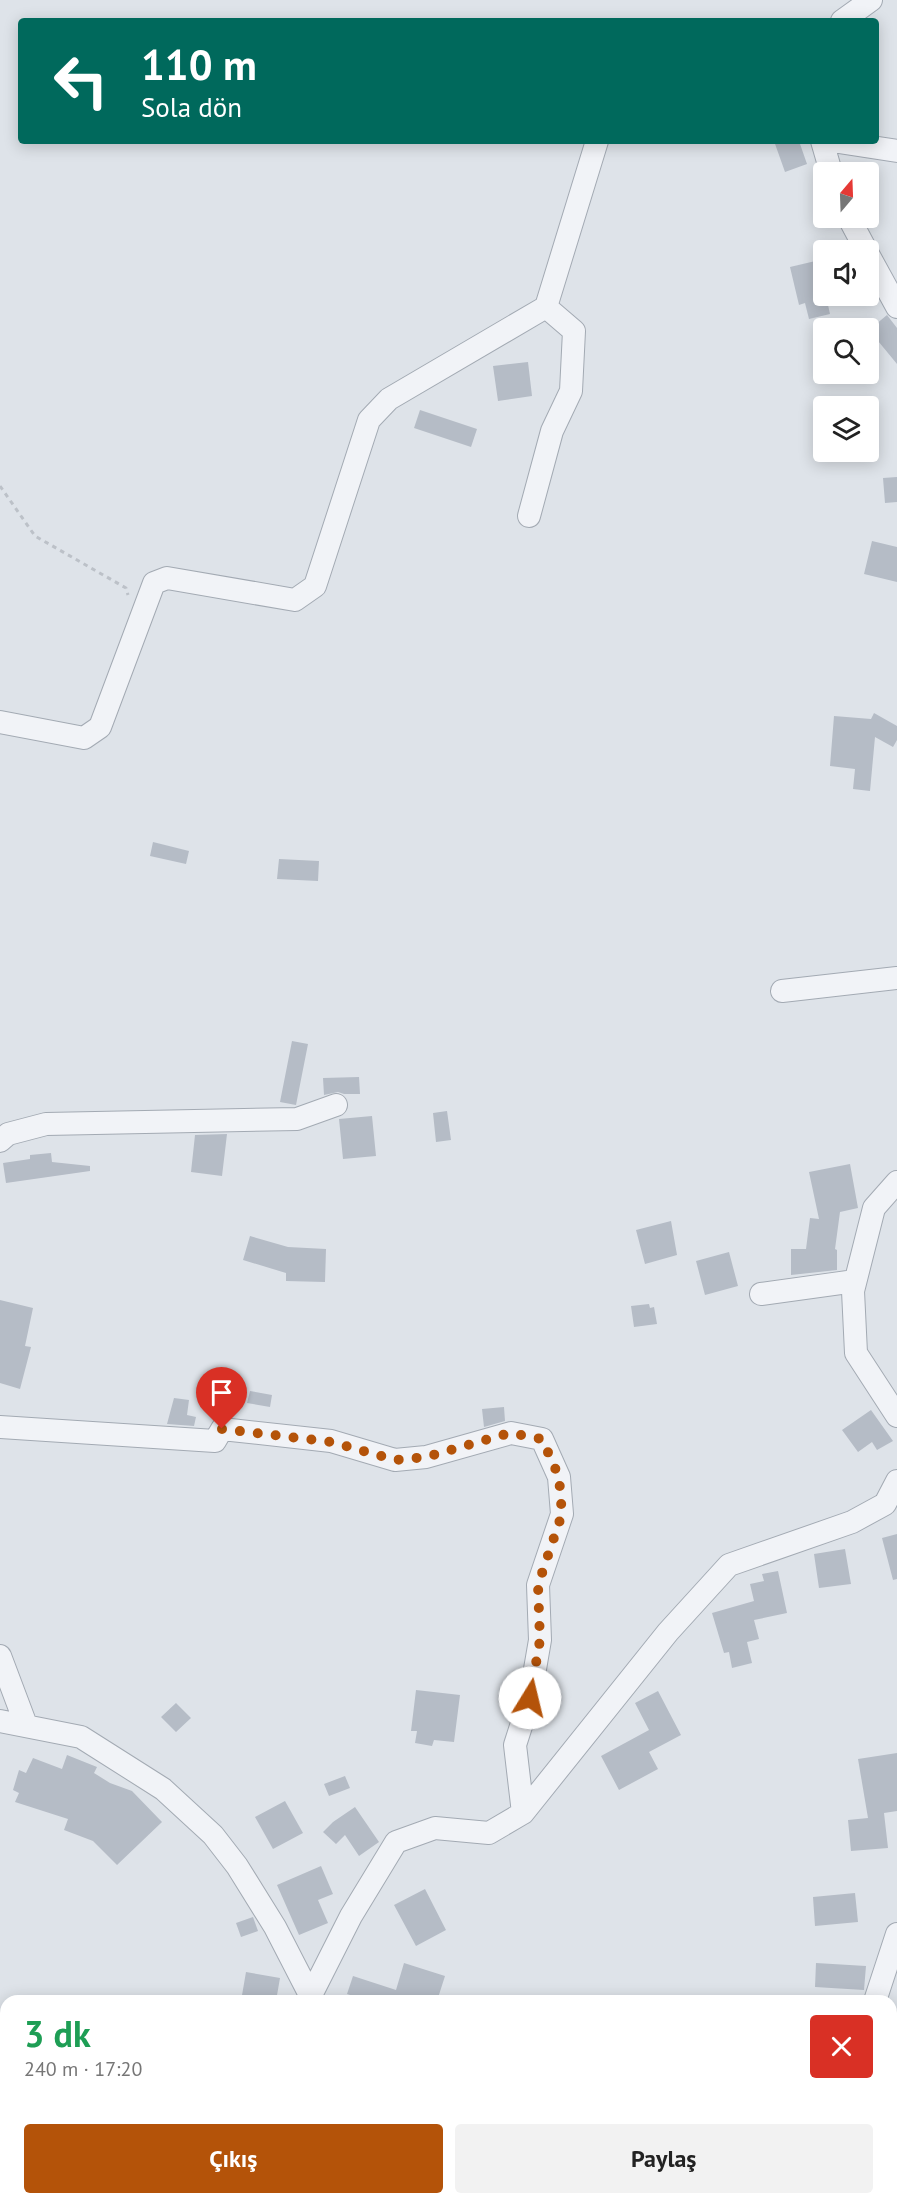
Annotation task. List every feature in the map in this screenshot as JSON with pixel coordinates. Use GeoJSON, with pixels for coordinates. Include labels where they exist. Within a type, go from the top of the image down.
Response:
{"type":"FeatureCollection","features":[{"type":"Feature","properties":{"kind":"street"},"geometry":{"type":"LineString","coordinates":[[846,18],[871,0]]}},
{"type":"Feature","properties":{"kind":"street"},"geometry":{"type":"LineString","coordinates":[[0,722],[84,738],[100,727],[154,583],[167,578],[295,600],[315,586],[369,420],[388,399],[546,307],[596,144]]}},
{"type":"Feature","properties":{"kind":"street"},"geometry":{"type":"LineString","coordinates":[[823,144],[828,162]]}},
{"type":"Feature","properties":{"kind":"street"},"geometry":{"type":"LineString","coordinates":[[852,144],[897,151]]}},
{"type":"Feature","properties":{"kind":"street"},"geometry":{"type":"LineString","coordinates":[[879,274],[897,307]]}},
{"type":"Feature","properties":{"kind":"street"},"geometry":{"type":"LineString","coordinates":[[529,516],[552,431],[571,391],[574,331],[546,307]]}},
{"type":"Feature","properties":{"kind":"street"},"geometry":{"type":"LineString","coordinates":[[782,991],[897,978]]}},
{"type":"Feature","properties":{"kind":"street"},"geometry":{"type":"LineString","coordinates":[[0,1141],[8,1134],[46,1124],[297,1119],[336,1105]]}},
{"type":"Feature","properties":{"kind":"street"},"geometry":{"type":"LineString","coordinates":[[897,1182],[873,1208],[853,1291],[856,1353],[897,1416]]}},
{"type":"Feature","properties":{"kind":"street"},"geometry":{"type":"LineString","coordinates":[[760,1294],[855,1281]]}},
{"type":"Feature","properties":{"kind":"street"},"geometry":{"type":"LineString","coordinates":[[0,1427],[215,1441],[222,1429],[332,1442],[395,1460],[426,1457],[510,1433],[542,1439],[559,1477],[562,1514],[538,1585],[540,1640],[530,1698],[515,1744],[523,1814]]}},
{"type":"Feature","properties":{"kind":"street"},"geometry":{"type":"LineString","coordinates":[[311,1995],[351,1916],[396,1842],[435,1828],[489,1833],[523,1814],[668,1632],[729,1565],[852,1522],[885,1504],[897,1481]]}},
{"type":"Feature","properties":{"kind":"street"},"geometry":{"type":"LineString","coordinates":[[0,1656],[26,1725]]}},
{"type":"Feature","properties":{"kind":"street"},"geometry":{"type":"LineString","coordinates":[[0,1721],[81,1737],[164,1789],[213,1835],[237,1866],[275,1927],[308,1995]]}},
{"type":"Feature","properties":{"kind":"street"},"geometry":{"type":"LineString","coordinates":[[877,1995],[897,1934]]}},
{"type":"Feature","properties":{"kind":"path"},"geometry":{"type":"LineString","coordinates":[[0,486],[35,536],[126,588],[129,597],[143,613]]}},
{"type":"Feature","properties":{"kind":"building"},"geometry":{"type":"Polygon","coordinates":[[[775,144],[800,144],[807,164],[785,172],[775,144]]]}},
{"type":"Feature","properties":{"kind":"building"},"geometry":{"type":"Polygon","coordinates":[[[813,262],[813,306],[828,306],[830,314],[809,319],[805,303],[799,305],[790,267],[813,262]]]}},
{"type":"Feature","properties":{"kind":"building"},"geometry":{"type":"Polygon","coordinates":[[[887,315],[897,328],[897,364],[879,342],[879,322],[887,315]]]}},
{"type":"Feature","properties":{"kind":"building"},"geometry":{"type":"Polygon","coordinates":[[[528,362],[532,396],[498,401],[493,366],[528,362]]]}},
{"type":"Feature","properties":{"kind":"building"},"geometry":{"type":"Polygon","coordinates":[[[420,410],[477,429],[471,447],[414,428],[420,410]]]}},
{"type":"Feature","properties":{"kind":"building"},"geometry":{"type":"Polygon","coordinates":[[[897,477],[897,502],[885,503],[883,478],[897,477]]]}},
{"type":"Feature","properties":{"kind":"building"},"geometry":{"type":"Polygon","coordinates":[[[872,541],[897,547],[897,582],[864,574],[872,541]]]}},
{"type":"Feature","properties":{"kind":"building"},"geometry":{"type":"Polygon","coordinates":[[[874,713],[897,726],[897,740],[893,747],[875,737],[870,791],[853,789],[855,769],[830,766],[834,716],[871,719],[874,713]]]}},
{"type":"Feature","properties":{"kind":"building"},"geometry":{"type":"Polygon","coordinates":[[[153,842],[189,851],[186,864],[150,856],[153,842]]]}},
{"type":"Feature","properties":{"kind":"building"},"geometry":{"type":"Polygon","coordinates":[[[279,859],[319,861],[318,881],[277,879],[279,859]]]}},
{"type":"Feature","properties":{"kind":"building"},"geometry":{"type":"Polygon","coordinates":[[[292,1041],[308,1044],[296,1105],[280,1102],[292,1041]]]}},
{"type":"Feature","properties":{"kind":"building"},"geometry":{"type":"Polygon","coordinates":[[[359,1077],[360,1094],[338,1092],[324,1095],[323,1078],[359,1077]]]}},
{"type":"Feature","properties":{"kind":"building"},"geometry":{"type":"Polygon","coordinates":[[[447,1111],[451,1140],[436,1142],[433,1113],[447,1111]]]}},
{"type":"Feature","properties":{"kind":"building"},"geometry":{"type":"Polygon","coordinates":[[[372,1116],[376,1156],[343,1159],[339,1119],[372,1116]]]}},
{"type":"Feature","properties":{"kind":"building"},"geometry":{"type":"Polygon","coordinates":[[[227,1134],[222,1176],[191,1172],[195,1135],[227,1134]]]}},
{"type":"Feature","properties":{"kind":"building"},"geometry":{"type":"Polygon","coordinates":[[[51,1153],[52,1162],[90,1166],[90,1171],[6,1183],[3,1163],[30,1159],[30,1155],[51,1153]]]}},
{"type":"Feature","properties":{"kind":"building"},"geometry":{"type":"Polygon","coordinates":[[[850,1164],[858,1208],[840,1212],[835,1249],[837,1250],[837,1270],[791,1275],[791,1249],[806,1249],[810,1218],[819,1219],[809,1172],[850,1164]]]}},
{"type":"Feature","properties":{"kind":"building"},"geometry":{"type":"Polygon","coordinates":[[[671,1221],[677,1255],[645,1264],[636,1230],[671,1221]]]}},
{"type":"Feature","properties":{"kind":"building"},"geometry":{"type":"Polygon","coordinates":[[[250,1236],[288,1247],[326,1249],[325,1282],[286,1281],[286,1273],[243,1260],[250,1236]]]}},
{"type":"Feature","properties":{"kind":"building"},"geometry":{"type":"Polygon","coordinates":[[[729,1252],[738,1286],[705,1295],[696,1261],[729,1252]]]}},
{"type":"Feature","properties":{"kind":"building"},"geometry":{"type":"Polygon","coordinates":[[[0,1300],[33,1308],[25,1346],[31,1347],[20,1389],[0,1383],[0,1300]]]}},
{"type":"Feature","properties":{"kind":"building"},"geometry":{"type":"Polygon","coordinates":[[[649,1304],[650,1308],[654,1307],[657,1324],[634,1327],[631,1306],[649,1304]]]}},
{"type":"Feature","properties":{"kind":"building"},"geometry":{"type":"Polygon","coordinates":[[[250,1391],[272,1395],[270,1407],[247,1403],[250,1391]]]}},
{"type":"Feature","properties":{"kind":"building"},"geometry":{"type":"Polygon","coordinates":[[[174,1398],[189,1400],[187,1415],[196,1417],[194,1426],[167,1424],[174,1398]]]}},
{"type":"Feature","properties":{"kind":"building"},"geometry":{"type":"Polygon","coordinates":[[[504,1407],[505,1421],[484,1427],[482,1409],[504,1407]]]}},
{"type":"Feature","properties":{"kind":"building"},"geometry":{"type":"Polygon","coordinates":[[[871,1410],[893,1441],[877,1450],[872,1442],[858,1452],[842,1430],[871,1410]]]}},
{"type":"Feature","properties":{"kind":"building"},"geometry":{"type":"Polygon","coordinates":[[[897,1534],[897,1579],[893,1580],[882,1538],[897,1534]]]}},
{"type":"Feature","properties":{"kind":"building"},"geometry":{"type":"Polygon","coordinates":[[[845,1549],[851,1584],[819,1588],[814,1554],[845,1549]]]}},
{"type":"Feature","properties":{"kind":"building"},"geometry":{"type":"Polygon","coordinates":[[[778,1571],[787,1613],[754,1620],[759,1639],[747,1642],[752,1663],[732,1668],[729,1652],[724,1653],[712,1613],[754,1601],[750,1584],[764,1581],[762,1574],[778,1571]]]}},
{"type":"Feature","properties":{"kind":"building"},"geometry":{"type":"Polygon","coordinates":[[[416,1690],[460,1695],[454,1742],[434,1740],[432,1746],[415,1743],[417,1731],[411,1731],[416,1690]]]}},
{"type":"Feature","properties":{"kind":"building"},"geometry":{"type":"Polygon","coordinates":[[[658,1691],[681,1735],[649,1752],[658,1769],[619,1790],[601,1756],[649,1730],[635,1703],[658,1691]]]}},
{"type":"Feature","properties":{"kind":"building"},"geometry":{"type":"Polygon","coordinates":[[[176,1703],[191,1718],[176,1732],[161,1717],[176,1703]]]}},
{"type":"Feature","properties":{"kind":"building"},"geometry":{"type":"Polygon","coordinates":[[[897,1753],[897,1811],[884,1813],[888,1848],[851,1851],[848,1820],[868,1818],[858,1759],[897,1753]]]}},
{"type":"Feature","properties":{"kind":"building"},"geometry":{"type":"Polygon","coordinates":[[[67,1755],[97,1767],[94,1773],[110,1783],[132,1791],[162,1822],[117,1865],[93,1841],[64,1830],[68,1819],[15,1802],[19,1793],[13,1790],[19,1770],[26,1773],[33,1758],[62,1769],[67,1755]]]}},
{"type":"Feature","properties":{"kind":"building"},"geometry":{"type":"Polygon","coordinates":[[[345,1776],[350,1788],[329,1796],[324,1784],[345,1776]]]}},
{"type":"Feature","properties":{"kind":"building"},"geometry":{"type":"Polygon","coordinates":[[[285,1801],[303,1833],[273,1849],[255,1817],[285,1801]]]}},
{"type":"Feature","properties":{"kind":"building"},"geometry":{"type":"Polygon","coordinates":[[[355,1807],[379,1842],[359,1856],[345,1835],[336,1844],[323,1832],[355,1807]]]}},
{"type":"Feature","properties":{"kind":"building"},"geometry":{"type":"Polygon","coordinates":[[[321,1866],[333,1894],[318,1900],[328,1923],[299,1935],[277,1885],[321,1866]]]}},
{"type":"Feature","properties":{"kind":"building"},"geometry":{"type":"Polygon","coordinates":[[[425,1889],[446,1930],[416,1946],[394,1905],[425,1889]]]}},
{"type":"Feature","properties":{"kind":"building"},"geometry":{"type":"Polygon","coordinates":[[[855,1893],[858,1922],[815,1926],[813,1897],[855,1893]]]}},
{"type":"Feature","properties":{"kind":"building"},"geometry":{"type":"Polygon","coordinates":[[[253,1917],[258,1931],[241,1937],[236,1923],[253,1917]]]}},
{"type":"Feature","properties":{"kind":"building"},"geometry":{"type":"Polygon","coordinates":[[[404,1963],[445,1976],[439,1995],[347,1994],[353,1976],[396,1990],[404,1963]]]}},
{"type":"Feature","properties":{"kind":"building"},"geometry":{"type":"Polygon","coordinates":[[[816,1963],[866,1966],[864,1990],[815,1987],[816,1963]]]}},
{"type":"Feature","properties":{"kind":"building"},"geometry":{"type":"Polygon","coordinates":[[[246,1972],[280,1978],[277,1995],[242,1995],[246,1972]]]}},
{"type":"Feature","properties":{"kind":"route"},"geometry":{"type":"LineString","coordinates":[[222,1429],[332,1442],[395,1460],[426,1457],[510,1433],[542,1439],[559,1477],[562,1514],[538,1585],[540,1640],[530,1698]]}}]}
